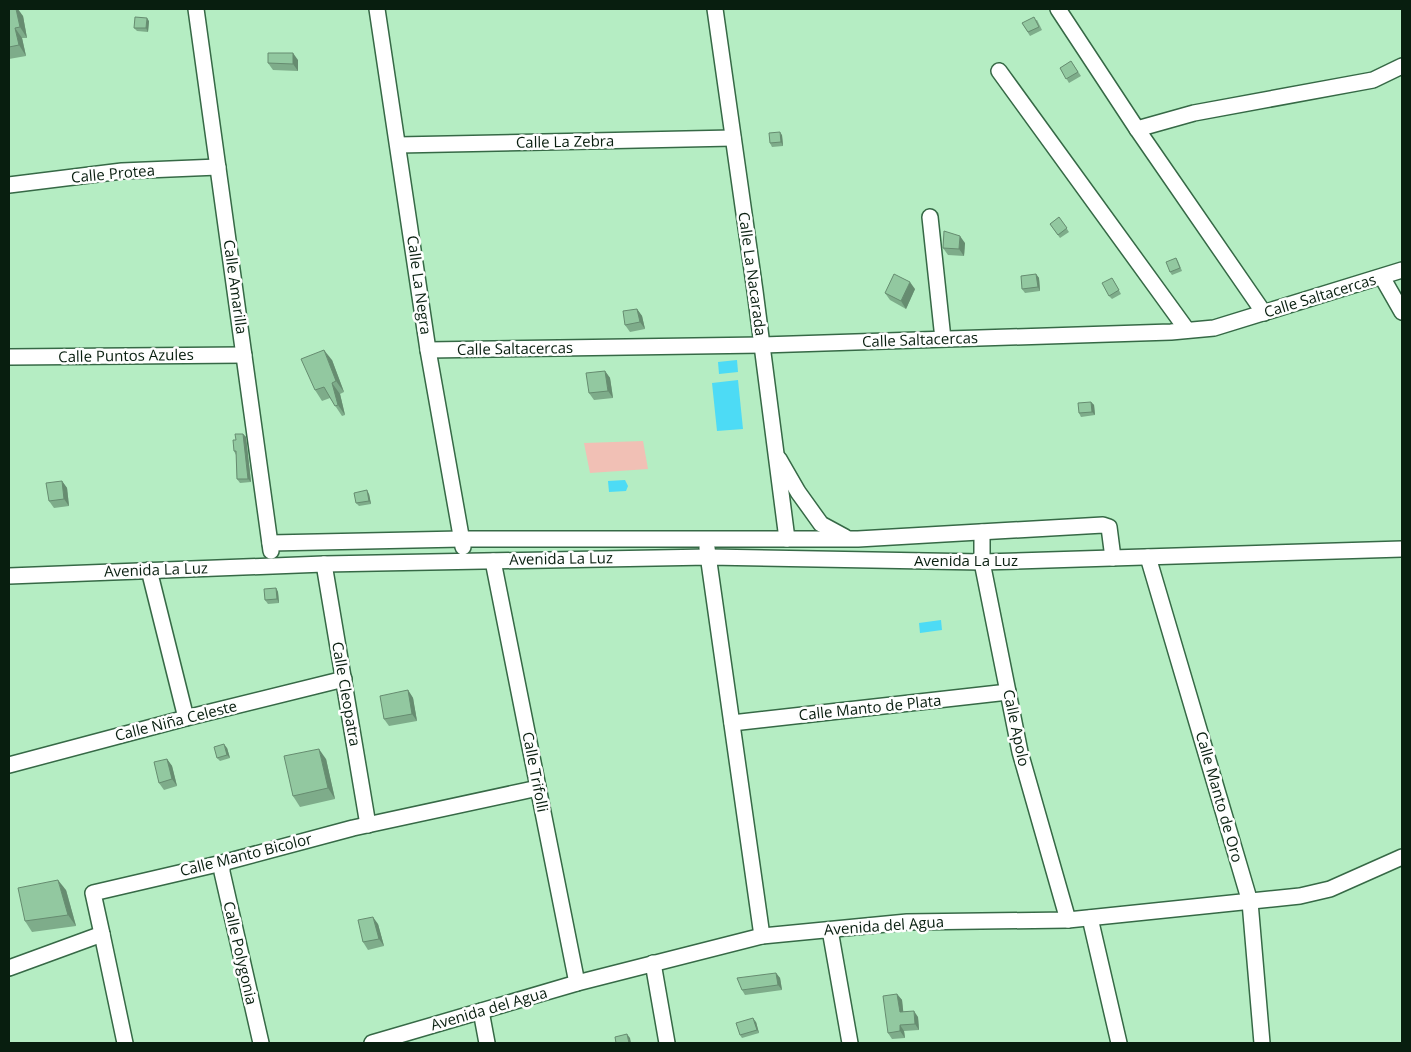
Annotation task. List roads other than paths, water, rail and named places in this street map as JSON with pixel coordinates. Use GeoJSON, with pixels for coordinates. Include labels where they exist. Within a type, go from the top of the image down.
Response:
{"type":"FeatureCollection","features":[{"type":"Feature","properties":{"kind":"street","name":"Calle Amarilla"},"geometry":{"type":"LineString","coordinates":[[196,9],[273,565]]}},
{"type":"Feature","properties":{"kind":"street","name":"Calle La Negra"},"geometry":{"type":"LineString","coordinates":[[377,9],[428,350],[465,561]]}},
{"type":"Feature","properties":{"kind":"street","name":"Calle La Nacarada"},"geometry":{"type":"LineString","coordinates":[[715,9],[787,539]]}},
{"type":"Feature","properties":{"kind":"street"},"geometry":{"type":"LineString","coordinates":[[1058,9],[1137,129],[1264,313]]}},
{"type":"Feature","properties":{"kind":"street"},"geometry":{"type":"LineString","coordinates":[[1137,129],[1194,113],[1373,80],[1402,66]]}},
{"type":"Feature","properties":{"kind":"street"},"geometry":{"type":"LineString","coordinates":[[999,71],[1187,330]]}},
{"type":"Feature","properties":{"kind":"street","name":"Calle La Zebra"},"geometry":{"type":"LineString","coordinates":[[398,145],[733,138]]}},
{"type":"Feature","properties":{"kind":"street","name":"Calle Protea"},"geometry":{"type":"LineString","coordinates":[[9,185],[122,170],[218,167]]}},
{"type":"Feature","properties":{"kind":"street"},"geometry":{"type":"LineString","coordinates":[[930,217],[943,339]]}},
{"type":"Feature","properties":{"kind":"street","name":"Calle Saltacercas"},"geometry":{"type":"LineString","coordinates":[[428,350],[762,346],[1171,332],[1214,328],[1402,270]]}},
{"type":"Feature","properties":{"kind":"street"},"geometry":{"type":"LineString","coordinates":[[1382,277],[1402,312]]}},
{"type":"Feature","properties":{"kind":"street","name":"Calle Puntos Azules"},"geometry":{"type":"LineString","coordinates":[[9,357],[244,355]]}},
{"type":"Feature","properties":{"kind":"street"},"geometry":{"type":"LineString","coordinates":[[776,454],[798,492],[821,524],[854,539],[883,560]]}},
{"type":"Feature","properties":{"kind":"street","name":"Avenida La Luz"},"geometry":{"type":"LineString","coordinates":[[270,543],[461,539],[854,539],[1103,525],[1109,527],[1114,558]]}},
{"type":"Feature","properties":{"kind":"street","name":"Calle Apolo"},"geometry":{"type":"LineString","coordinates":[[982,532],[982,562],[1020,752],[1068,920]]}},
{"type":"Feature","properties":{"kind":"street"},"geometry":{"type":"LineString","coordinates":[[706,539],[762,936]]}},
{"type":"Feature","properties":{"kind":"street","name":"Avenida La Luz"},"geometry":{"type":"LineString","coordinates":[[9,576],[273,565],[709,556],[982,562],[1402,549]]}},
{"type":"Feature","properties":{"kind":"street","name":"Calle Manto de Oro"},"geometry":{"type":"LineString","coordinates":[[1148,557],[1250,902],[1262,1043]]}},
{"type":"Feature","properties":{"kind":"street","name":"Calle Trifolli"},"geometry":{"type":"LineString","coordinates":[[493,561],[577,983]]}},
{"type":"Feature","properties":{"kind":"street","name":"Calle Cleopatra"},"geometry":{"type":"LineString","coordinates":[[324,564],[368,825]]}},
{"type":"Feature","properties":{"kind":"street"},"geometry":{"type":"LineString","coordinates":[[149,570],[186,718]]}},
{"type":"Feature","properties":{"kind":"street","name":"Calle Niña Celeste"},"geometry":{"type":"LineString","coordinates":[[9,765],[186,718],[344,679]]}},
{"type":"Feature","properties":{"kind":"street","name":"Calle Manto de Plata"},"geometry":{"type":"LineString","coordinates":[[732,723],[1008,692]]}},
{"type":"Feature","properties":{"kind":"street","name":"Calle Manto Bicolor"},"geometry":{"type":"LineString","coordinates":[[102,934],[92,893],[368,825],[538,788]]}},
{"type":"Feature","properties":{"kind":"street","name":"Avenida del Agua"},"geometry":{"type":"LineString","coordinates":[[372,1043],[577,983],[762,936],[907,922],[1068,920],[1300,896],[1330,889],[1402,857]]}},
{"type":"Feature","properties":{"kind":"street","name":"Calle Polygonia"},"geometry":{"type":"LineString","coordinates":[[222,862],[222,872],[260,1043]]}},
{"type":"Feature","properties":{"kind":"street"},"geometry":{"type":"LineString","coordinates":[[1090,918],[1119,1043]]}},
{"type":"Feature","properties":{"kind":"street"},"geometry":{"type":"LineString","coordinates":[[830,930],[850,1043]]}},
{"type":"Feature","properties":{"kind":"street"},"geometry":{"type":"LineString","coordinates":[[9,968],[102,934],[125,1043]]}},
{"type":"Feature","properties":{"kind":"street"},"geometry":{"type":"LineString","coordinates":[[653,963],[667,1043]]}},
{"type":"Feature","properties":{"kind":"street"},"geometry":{"type":"LineString","coordinates":[[481,1011],[486,1043]]}},
{"type":"Feature","properties":{"kind":"water"},"geometry":{"type":"Polygon","coordinates":[[[737,360],[738,372],[719,374],[718,362],[737,360]]]}},
{"type":"Feature","properties":{"kind":"water"},"geometry":{"type":"Polygon","coordinates":[[[738,380],[743,429],[717,431],[712,383],[738,380]]]}},
{"type":"Feature","properties":{"kind":"water"},"geometry":{"type":"Polygon","coordinates":[[[625,480],[628,486],[626,491],[609,492],[608,481],[625,480]]]}},
{"type":"Feature","properties":{"kind":"water"},"geometry":{"type":"Polygon","coordinates":[[[941,620],[942,630],[920,633],[919,623],[941,620]]]}}]}
